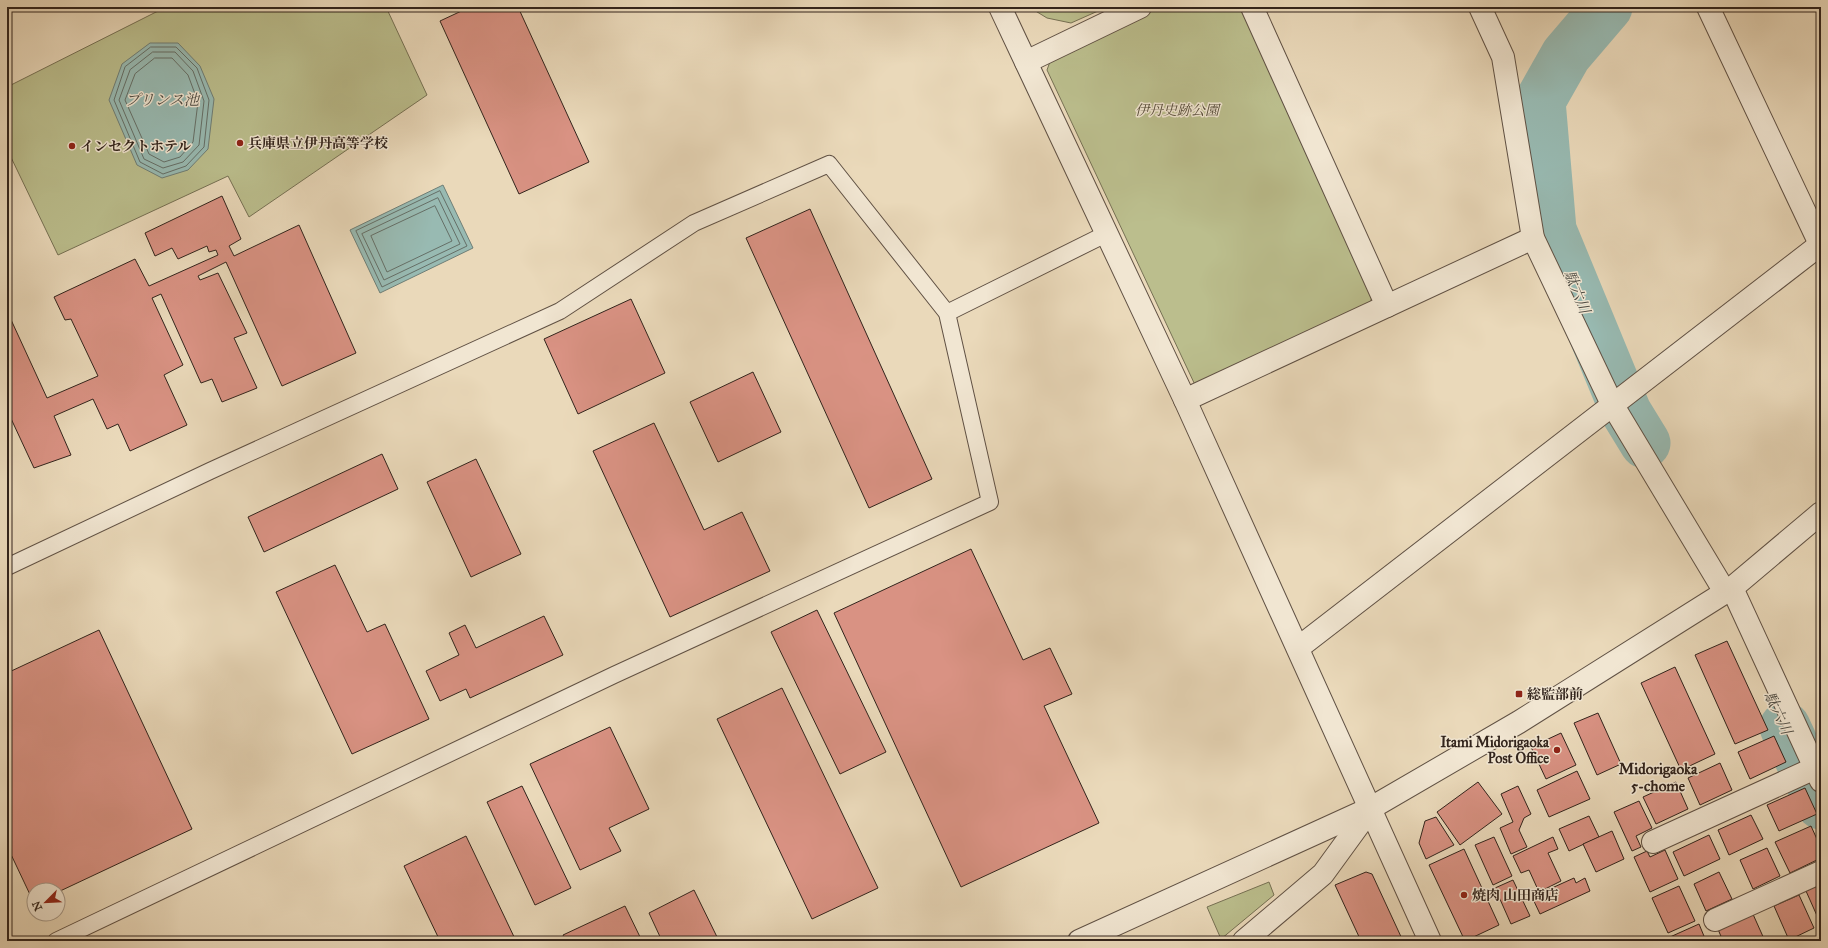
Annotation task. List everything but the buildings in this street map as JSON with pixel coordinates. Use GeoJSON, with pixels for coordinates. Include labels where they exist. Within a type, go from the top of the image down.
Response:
{"type":"FeatureCollection","features":[{"type":"Feature","properties":{"kind":"street"},"geometry":{"type":"LineString","coordinates":[[1000,7],[1185,400],[1430,941]]}},
{"type":"Feature","properties":{"kind":"street"},"geometry":{"type":"LineString","coordinates":[[1026,62],[1140,7]]}},
{"type":"Feature","properties":{"kind":"street"},"geometry":{"type":"LineString","coordinates":[[1252,7],[1387,306]]}},
{"type":"Feature","properties":{"kind":"street"},"geometry":{"type":"LineString","coordinates":[[1480,7],[1503,57],[1533,238],[1612,404],[1728,590],[1811,774],[1653,842]]}},
{"type":"Feature","properties":{"kind":"street"},"geometry":{"type":"LineString","coordinates":[[1298,648],[1612,404],[1821,245],[1708,7]]}},
{"type":"Feature","properties":{"kind":"street"},"geometry":{"type":"LineString","coordinates":[[1185,400],[1533,238]]}},
{"type":"Feature","properties":{"kind":"street"},"geometry":{"type":"LineString","coordinates":[[1079,941],[1370,808],[1519,722],[1728,590],[1821,513]]}},
{"type":"Feature","properties":{"kind":"street"},"geometry":{"type":"LineString","coordinates":[[1244,941],[1323,874],[1370,808]]}},
{"type":"Feature","properties":{"kind":"street"},"geometry":{"type":"LineString","coordinates":[[1715,920],[1821,872]]}},
{"type":"Feature","properties":{"kind":"lane"},"geometry":{"type":"LineString","coordinates":[[7,567],[210,471],[560,311],[694,223],[829,164],[947,313],[990,502],[621,671],[56,941]]}},
{"type":"Feature","properties":{"kind":"lane"},"geometry":{"type":"LineString","coordinates":[[947,313],[1106,234]]}},
{"type":"Feature","properties":{"kind":"green space"},"geometry":{"type":"Polygon","coordinates":[[[166,7],[386,7],[427,95],[249,217],[228,176],[58,255],[7,149],[7,87],[166,7]]]}},
{"type":"Feature","properties":{"kind":"green space"},"geometry":{"type":"Polygon","coordinates":[[[1029,7],[1107,7],[1071,23],[1047,18],[1029,7]]]}},
{"type":"Feature","properties":{"kind":"green space","name":"伊丹史跡公園"},"geometry":{"type":"Polygon","coordinates":[[[1156,7],[1242,7],[1372,296],[1369,308],[1196,387],[1047,70],[1052,56],[1156,7]]]}},
{"type":"Feature","properties":{"kind":"green space"},"geometry":{"type":"Polygon","coordinates":[[[1269,882],[1274,895],[1221,939],[1207,907],[1269,882]]]}},
{"type":"Feature","properties":{"kind":"water","name":"プリンス池"},"geometry":{"type":"Polygon","coordinates":[[[150,43],[178,43],[200,66],[214,99],[208,149],[188,170],[162,178],[137,165],[109,100],[122,64],[150,43]]]}},
{"type":"Feature","properties":{"kind":"water"},"geometry":{"type":"Polygon","coordinates":[[[443,185],[473,248],[380,293],[350,230],[443,185]]]}},
{"type":"Feature","properties":{"kind":"waterway","name":"駄六川"},"geometry":{"type":"LineString","coordinates":[[1607,7],[1566,55],[1540,101],[1551,230],[1626,412],[1645,443]]}},
{"type":"Feature","properties":{"kind":"waterway","name":"駄六川"},"geometry":{"type":"LineString","coordinates":[[1785,727],[1821,804]]}},
{"type":"Feature","properties":{"kind":"place","name":"兵庫県立伊丹高等学校"},"geometry":{"type":"Point","coordinates":[240,143]}},
{"type":"Feature","properties":{"kind":"place","name":"インセクトホテル"},"geometry":{"type":"Point","coordinates":[72,146]}},
{"type":"Feature","properties":{"kind":"place","name":"総監部前"},"geometry":{"type":"Point","coordinates":[1519,694]}},
{"type":"Feature","properties":{"kind":"place","name":"Itami Midorigaoka Post Office"},"geometry":{"type":"Point","coordinates":[1557,750]}},
{"type":"Feature","properties":{"kind":"place","name":"焼肉 山田商店"},"geometry":{"type":"Point","coordinates":[1464,895]}},
{"type":"Feature","properties":{"kind":"district","name":"Midorigaoka 5-chome"},"geometry":{"type":"Point","coordinates":[1658,778]}}]}
